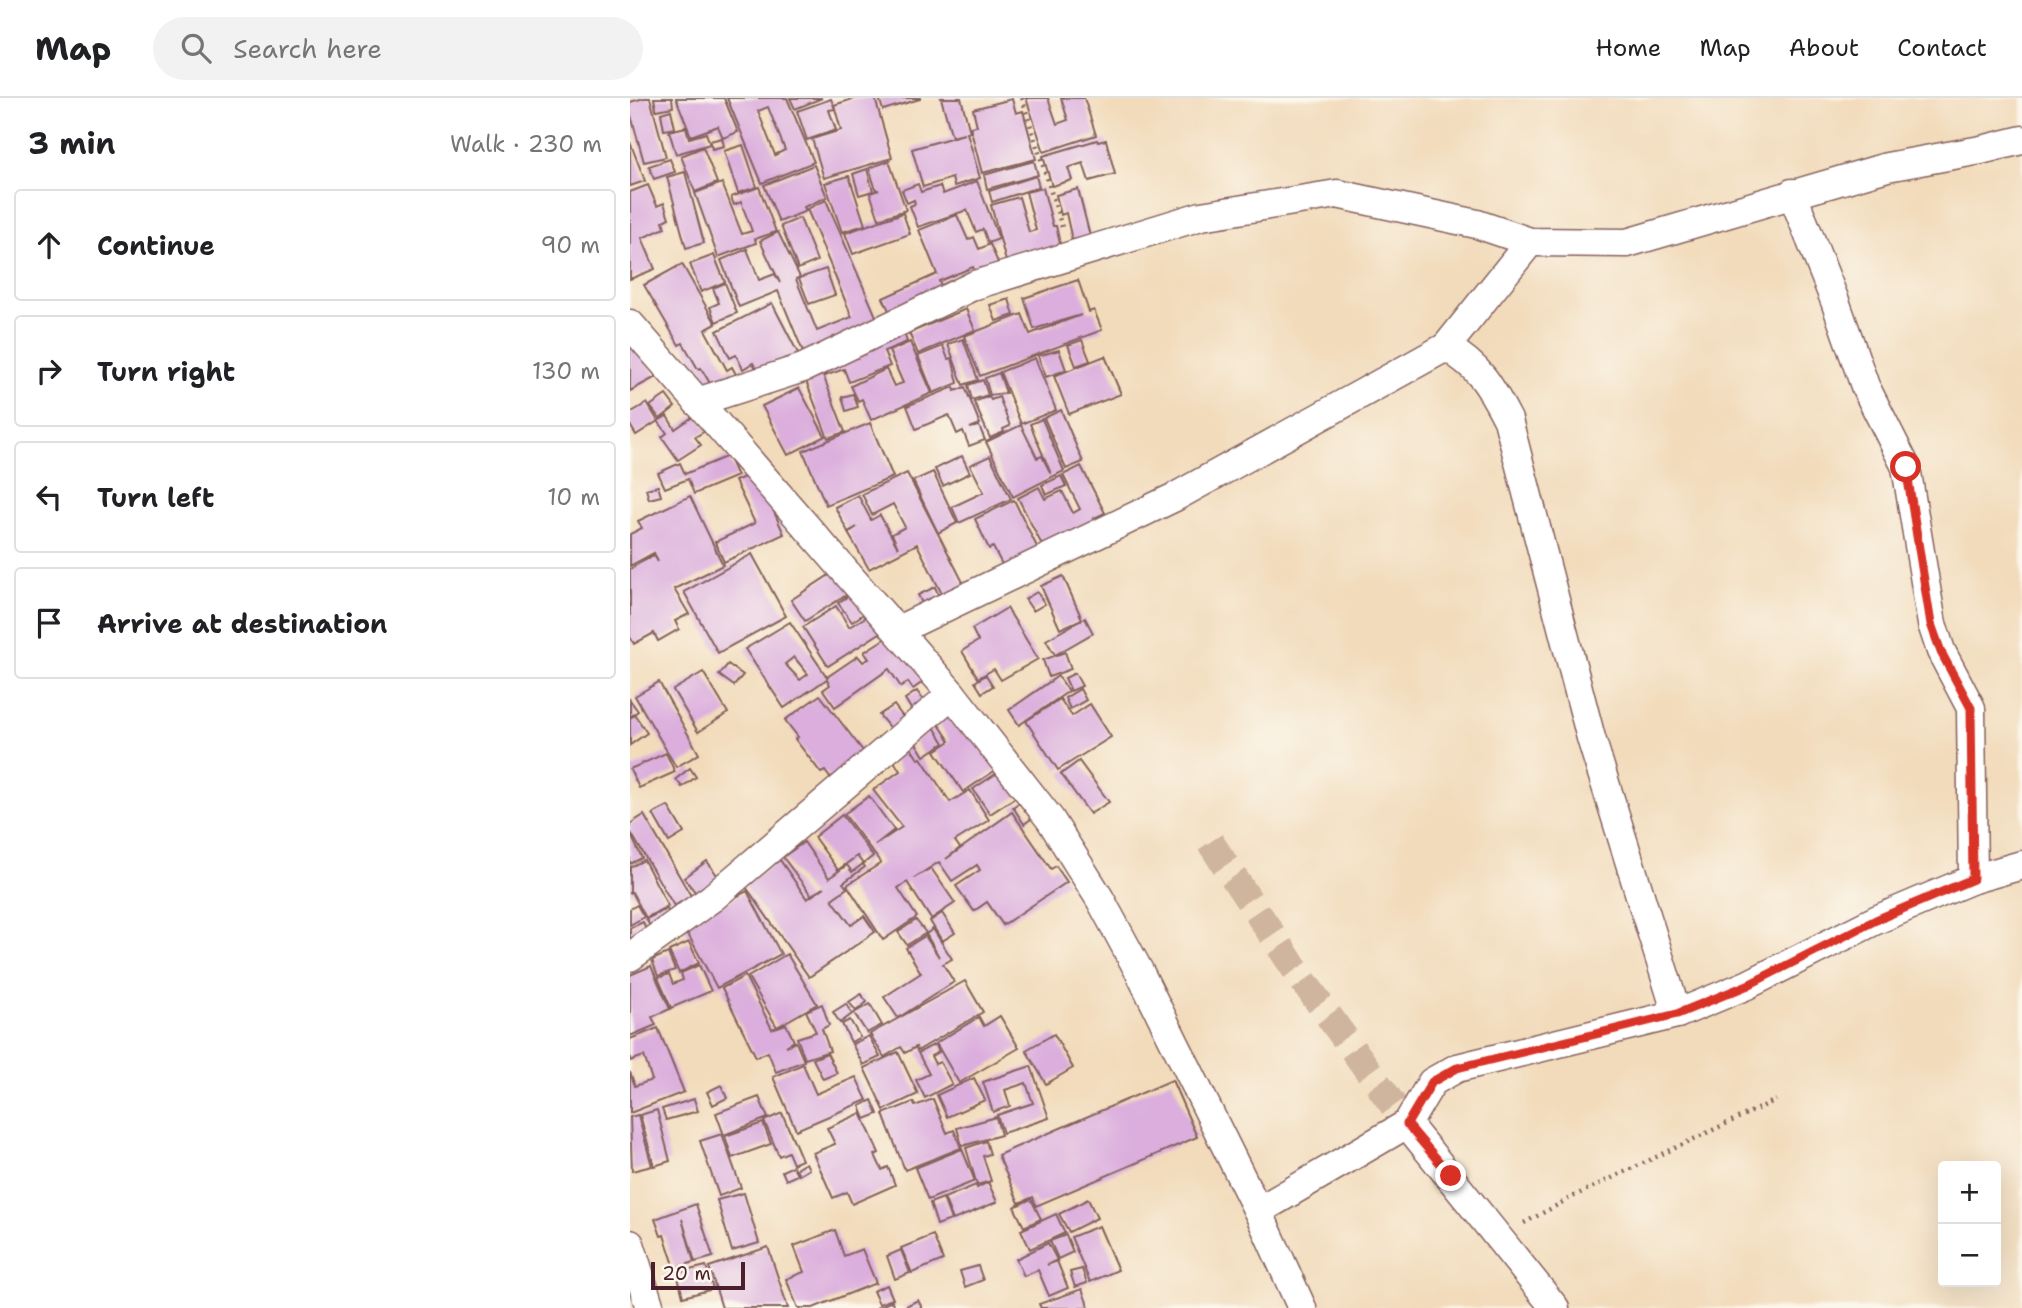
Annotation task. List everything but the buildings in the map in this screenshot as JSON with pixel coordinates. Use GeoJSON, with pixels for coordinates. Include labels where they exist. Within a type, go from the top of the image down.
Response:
{"type":"FeatureCollection","features":[{"type":"Feature","properties":{"kind":"street"},"geometry":{"type":"LineString","coordinates":[[697,402],[803,368],[975,285],[1200,216],[1337,194],[1477,224],[1531,242],[1627,243],[1886,167],[2022,140]]}},
{"type":"Feature","properties":{"kind":"street"},"geometry":{"type":"LineString","coordinates":[[1792,194],[1835,301],[1865,386],[1906,467],[1931,624],[1941,652],[1971,708],[1973,879]]}},
{"type":"Feature","properties":{"kind":"street"},"geometry":{"type":"LineString","coordinates":[[898,630],[1175,497],[1446,347],[1531,242]]}},
{"type":"Feature","properties":{"kind":"street"},"geometry":{"type":"LineString","coordinates":[[630,324],[898,630],[1051,819],[1100,899],[1140,973],[1258,1211],[1302,1308]]}},
{"type":"Feature","properties":{"kind":"street"},"geometry":{"type":"LineString","coordinates":[[1446,347],[1469,361],[1492,388],[1508,420],[1591,738],[1677,1014]]}},
{"type":"Feature","properties":{"kind":"street"},"geometry":{"type":"LineString","coordinates":[[630,957],[712,898],[952,694]]}},
{"type":"Feature","properties":{"kind":"street"},"geometry":{"type":"LineString","coordinates":[[1258,1211],[1407,1124],[1432,1082],[1457,1068],[1677,1014],[1748,985],[1876,920],[1973,879],[2022,865]]}},
{"type":"Feature","properties":{"kind":"street"},"geometry":{"type":"LineString","coordinates":[[1407,1124],[1555,1308]]}},
{"type":"Feature","properties":{"kind":"street"},"geometry":{"type":"LineString","coordinates":[[630,1244],[650,1308]]}},
{"type":"Feature","properties":{"kind":"path"},"geometry":{"type":"LineString","coordinates":[[1022,98],[1071,256]]}},
{"type":"Feature","properties":{"kind":"path"},"geometry":{"type":"LineString","coordinates":[[1499,1236],[1577,1195],[1776,1100]]}},
{"type":"Feature","properties":{"kind":"tunnel"},"geometry":{"type":"LineString","coordinates":[[1210,842],[1299,975],[1407,1124]]}},
{"type":"Feature","properties":{"kind":"route"},"geometry":{"type":"LineString","coordinates":[[1451,1176],[1407,1124],[1432,1082],[1457,1068],[1489,1059],[1677,1014],[1748,985],[1876,920],[1973,879],[1971,708],[1941,652],[1931,624],[1906,467]]}}]}
